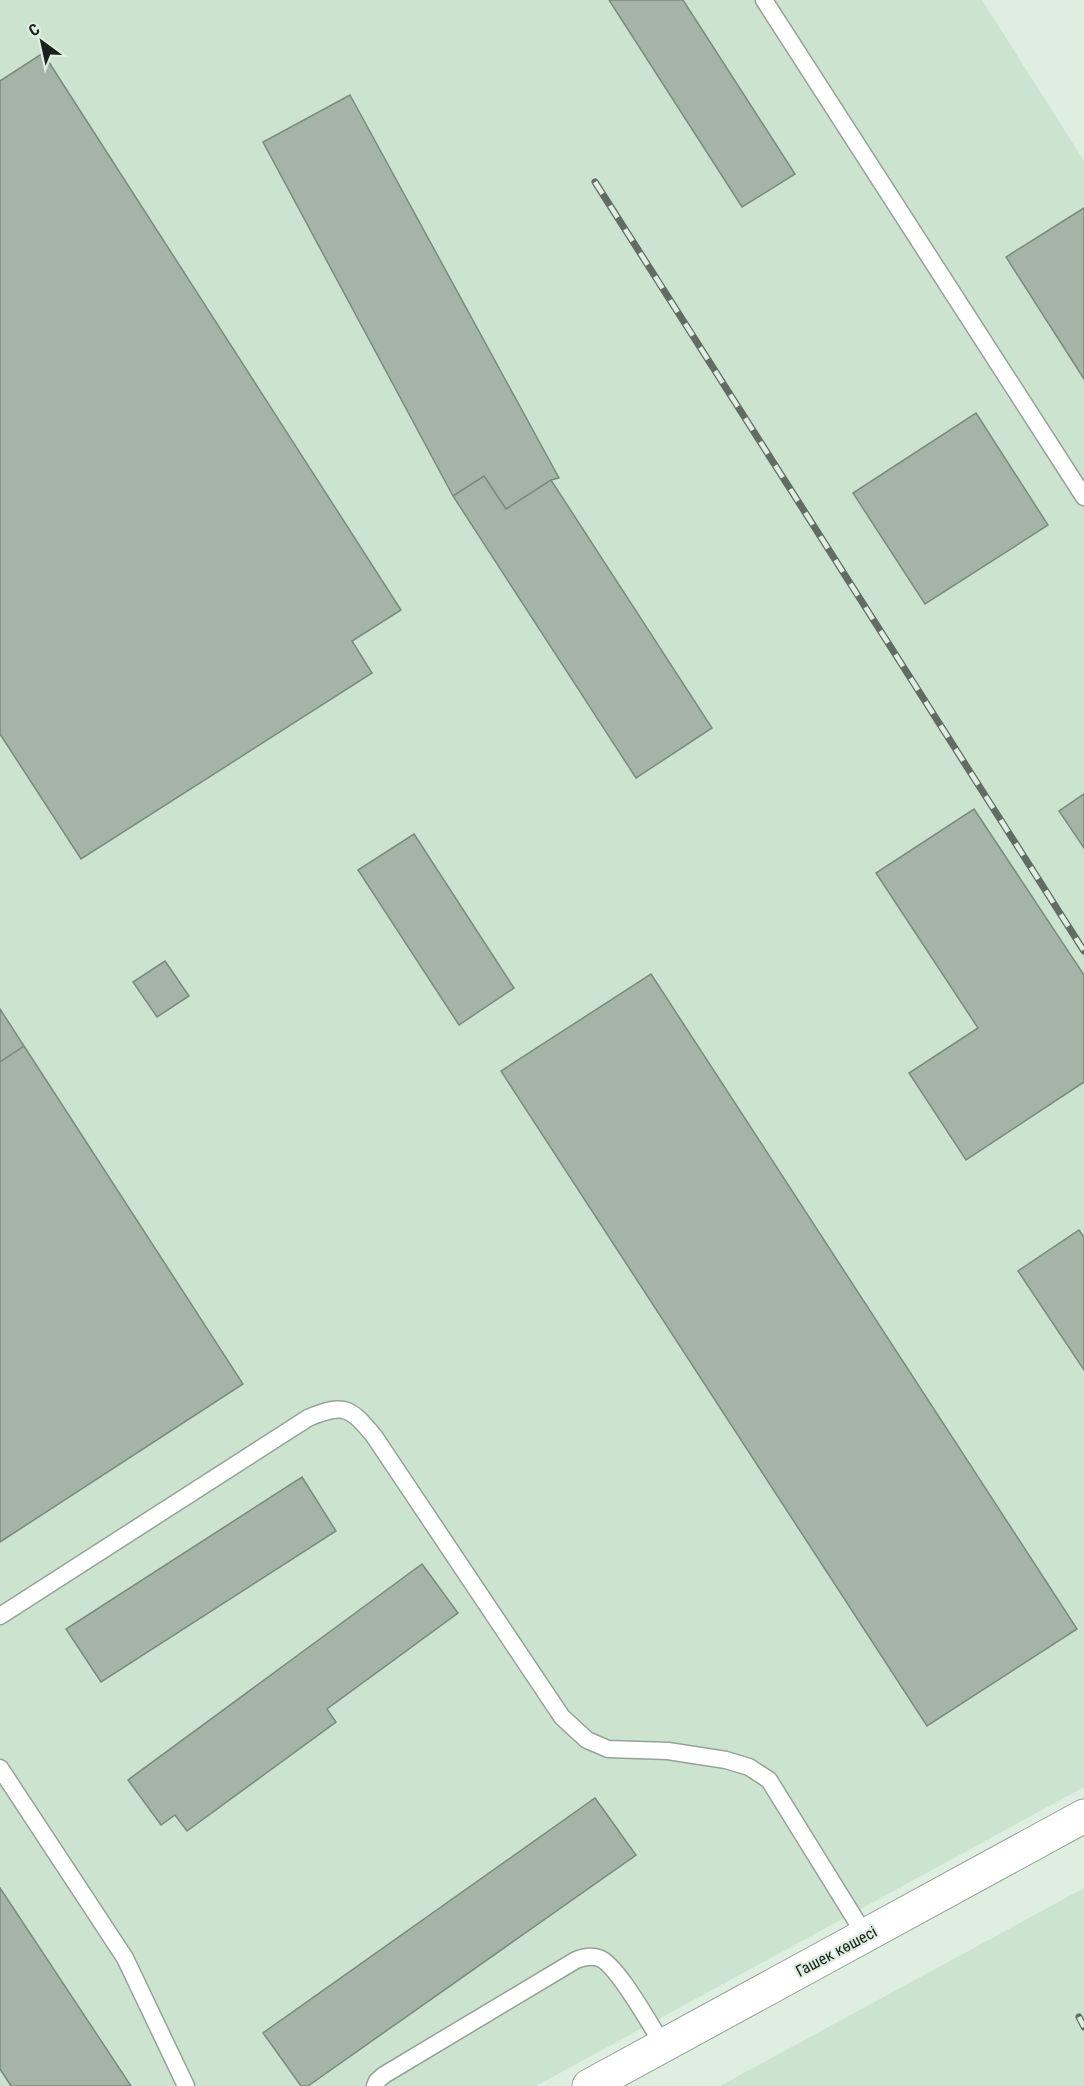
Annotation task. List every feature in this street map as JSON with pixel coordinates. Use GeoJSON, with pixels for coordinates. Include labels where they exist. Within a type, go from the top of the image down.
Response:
{"type":"FeatureCollection","features":[{"type":"Feature","properties":{"kind":"main road","name":"Гашек көшесі"},"geometry":{"type":"LineString","coordinates":[[589,2086],[1084,1816]]}},
{"type":"Feature","properties":{"kind":"lane"},"geometry":{"type":"LineString","coordinates":[[764,0],[1084,497]]}},
{"type":"Feature","properties":{"kind":"lane"},"geometry":{"type":"LineString","coordinates":[[0,1616],[308,1418],[327,1410],[345,1408],[360,1419],[374,1436],[562,1717],[587,1740],[608,1749],[668,1751],[726,1760],[749,1767],[769,1780],[866,1935]]}},
{"type":"Feature","properties":{"kind":"lane"},"geometry":{"type":"LineString","coordinates":[[0,1768],[125,1958],[186,2086]]}},
{"type":"Feature","properties":{"kind":"lane"},"geometry":{"type":"LineString","coordinates":[[375,2086],[384,2075],[576,1960],[587,1956],[598,1958],[614,1969],[663,2045]]}},
{"type":"Feature","properties":{"kind":"shaded area"},"geometry":{"type":"Polygon","coordinates":[[[0,0],[982,0],[1084,161],[1084,1787],[536,2086],[0,2086],[0,0]]]}},
{"type":"Feature","properties":{"kind":"shaded area"},"geometry":{"type":"Polygon","coordinates":[[[1084,1888],[1084,2086],[720,2086],[1084,1888]]]}},
{"type":"Feature","properties":{"kind":"building"},"geometry":{"type":"Polygon","coordinates":[[[609,0],[683,0],[795,174],[742,207],[609,0]]]}},
{"type":"Feature","properties":{"kind":"building"},"geometry":{"type":"Polygon","coordinates":[[[43,53],[401,610],[352,641],[372,673],[81,859],[0,734],[0,81],[43,53]]]}},
{"type":"Feature","properties":{"kind":"building"},"geometry":{"type":"Polygon","coordinates":[[[350,95],[559,478],[551,480],[506,509],[484,476],[453,496],[263,142],[350,95]]]}},
{"type":"Feature","properties":{"kind":"building"},"geometry":{"type":"Polygon","coordinates":[[[1084,208],[1084,379],[1006,257],[1084,208]]]}},
{"type":"Feature","properties":{"kind":"building"},"geometry":{"type":"Polygon","coordinates":[[[976,413],[1048,525],[925,604],[853,493],[976,413]]]}},
{"type":"Feature","properties":{"kind":"building"},"geometry":{"type":"Polygon","coordinates":[[[484,476],[506,509],[551,480],[712,728],[636,778],[453,496],[484,476]]]}},
{"type":"Feature","properties":{"kind":"building"},"geometry":{"type":"Polygon","coordinates":[[[1084,794],[1084,848],[1059,811],[1084,794]]]}},
{"type":"Feature","properties":{"kind":"building"},"geometry":{"type":"Polygon","coordinates":[[[974,809],[1084,975],[1084,1082],[966,1160],[909,1073],[978,1028],[876,873],[974,809]]]}},
{"type":"Feature","properties":{"kind":"building"},"geometry":{"type":"Polygon","coordinates":[[[414,834],[514,988],[459,1025],[358,870],[414,834]]]}},
{"type":"Feature","properties":{"kind":"building"},"geometry":{"type":"Polygon","coordinates":[[[165,961],[189,996],[157,1017],[133,982],[165,961]]]}},
{"type":"Feature","properties":{"kind":"building"},"geometry":{"type":"Polygon","coordinates":[[[651,974],[1077,1629],[927,1726],[501,1071],[651,974]]]}},
{"type":"Feature","properties":{"kind":"building"},"geometry":{"type":"Polygon","coordinates":[[[0,1009],[24,1046],[0,1062],[0,1009]]]}},
{"type":"Feature","properties":{"kind":"building"},"geometry":{"type":"Polygon","coordinates":[[[24,1046],[243,1384],[0,1542],[0,1062],[24,1046]]]}},
{"type":"Feature","properties":{"kind":"building"},"geometry":{"type":"Polygon","coordinates":[[[1079,1230],[1084,1237],[1084,1370],[1018,1271],[1079,1230]]]}},
{"type":"Feature","properties":{"kind":"building"},"geometry":{"type":"Polygon","coordinates":[[[302,1477],[336,1531],[101,1682],[66,1629],[302,1477]]]}},
{"type":"Feature","properties":{"kind":"building"},"geometry":{"type":"Polygon","coordinates":[[[422,1564],[458,1613],[327,1709],[336,1722],[187,1831],[175,1815],[161,1825],[128,1780],[422,1564]]]}},
{"type":"Feature","properties":{"kind":"building"},"geometry":{"type":"Polygon","coordinates":[[[595,1798],[636,1855],[308,2086],[301,2086],[263,2033],[595,1798]]]}},
{"type":"Feature","properties":{"kind":"building"},"geometry":{"type":"Polygon","coordinates":[[[0,1888],[131,2086],[11,2086],[0,2069],[0,1888]]]}},
{"type":"Feature","properties":{"kind":"railway"},"geometry":{"type":"LineString","coordinates":[[595,182],[1084,951]]}},
{"type":"Feature","properties":{"kind":"railway"},"geometry":{"type":"LineString","coordinates":[[1079,2017],[1084,2027]]}}]}
